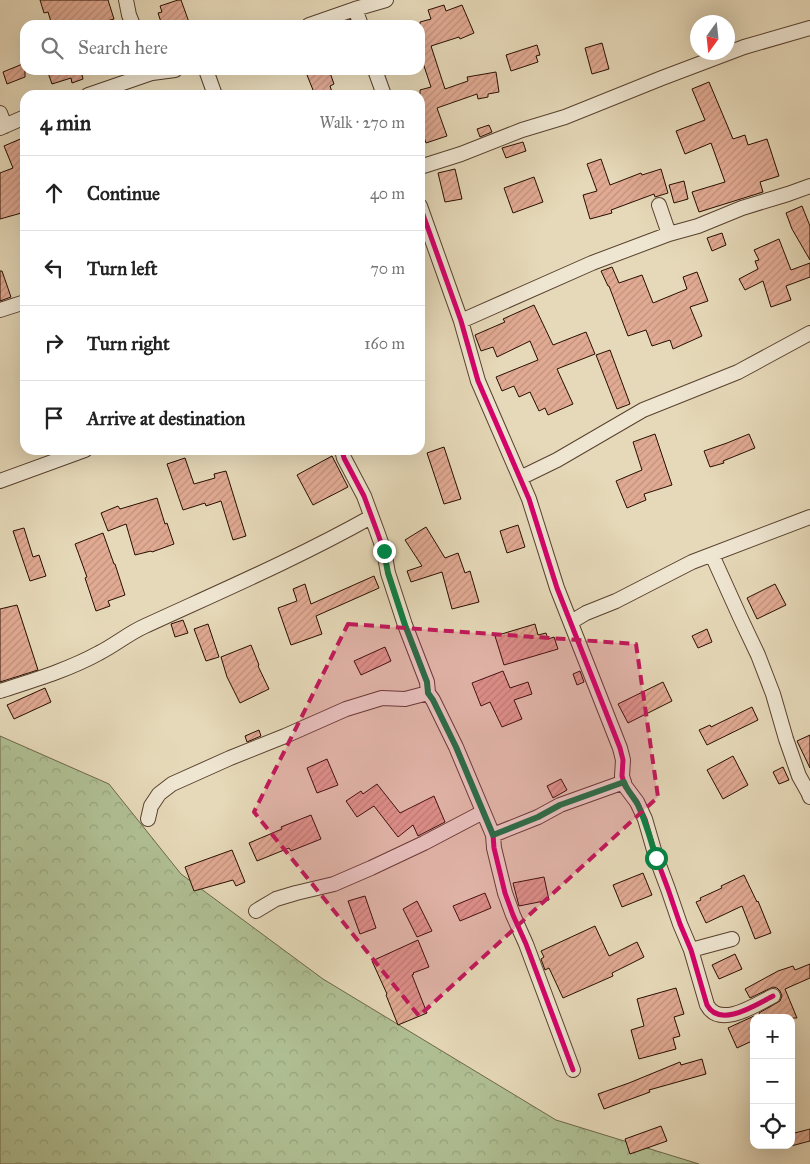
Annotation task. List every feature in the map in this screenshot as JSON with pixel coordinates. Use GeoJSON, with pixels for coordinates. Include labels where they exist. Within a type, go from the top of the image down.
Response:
{"type":"FeatureCollection","features":[{"type":"Feature","properties":{"kind":"street"},"geometry":{"type":"LineString","coordinates":[[126,0],[131,20]]}},
{"type":"Feature","properties":{"kind":"street"},"geometry":{"type":"LineString","coordinates":[[323,20],[386,0]]}},
{"type":"Feature","properties":{"kind":"street"},"geometry":{"type":"LineString","coordinates":[[355,9],[359,20]]}},
{"type":"Feature","properties":{"kind":"street"},"geometry":{"type":"LineString","coordinates":[[425,165],[461,154],[522,130],[565,117],[744,47],[810,28]]}},
{"type":"Feature","properties":{"kind":"street"},"geometry":{"type":"LineString","coordinates":[[102,90],[143,75]]}},
{"type":"Feature","properties":{"kind":"street"},"geometry":{"type":"LineString","coordinates":[[208,75],[213,90]]}},
{"type":"Feature","properties":{"kind":"street"},"geometry":{"type":"LineString","coordinates":[[377,75],[382,90]]}},
{"type":"Feature","properties":{"kind":"street"},"geometry":{"type":"LineString","coordinates":[[2,122],[20,118]]}},
{"type":"Feature","properties":{"kind":"street"},"geometry":{"type":"LineString","coordinates":[[462,321],[592,263],[669,234],[698,226],[742,208],[810,186]]}},
{"type":"Feature","properties":{"kind":"street"},"geometry":{"type":"LineString","coordinates":[[659,205],[669,234]]}},
{"type":"Feature","properties":{"kind":"street"},"geometry":{"type":"LineString","coordinates":[[425,220],[462,321],[478,381],[529,499],[557,588],[620,748],[623,760],[622,776],[625,786],[637,802],[645,819],[656,858],[691,950],[707,1005],[714,1013],[721,1015],[735,1014],[743,1012],[773,996]]}},
{"type":"Feature","properties":{"kind":"street"},"geometry":{"type":"LineString","coordinates":[[0,310],[20,304]]}},
{"type":"Feature","properties":{"kind":"street"},"geometry":{"type":"LineString","coordinates":[[520,478],[557,460],[643,410],[738,372],[810,333]]}},
{"type":"Feature","properties":{"kind":"street"},"geometry":{"type":"LineString","coordinates":[[0,481],[71,455]]}},
{"type":"Feature","properties":{"kind":"street"},"geometry":{"type":"LineString","coordinates":[[343,455],[364,496],[384,551],[388,573],[405,625],[427,682],[428,693],[456,747],[493,835],[496,857],[505,893],[573,1070]]}},
{"type":"Feature","properties":{"kind":"street"},"geometry":{"type":"LineString","coordinates":[[0,691],[65,669],[100,653],[142,628],[249,579],[343,533],[371,517]]}},
{"type":"Feature","properties":{"kind":"street"},"geometry":{"type":"LineString","coordinates":[[570,622],[692,562],[810,517]]}},
{"type":"Feature","properties":{"kind":"street"},"geometry":{"type":"LineString","coordinates":[[712,554],[758,654],[799,776],[810,797]]}},
{"type":"Feature","properties":{"kind":"street"},"geometry":{"type":"LineString","coordinates":[[148,819],[151,806],[159,794],[172,784],[346,709],[382,698],[405,699],[428,693]]}},
{"type":"Feature","properties":{"kind":"street"},"geometry":{"type":"LineString","coordinates":[[493,835],[538,817],[560,805],[624,782]]}},
{"type":"Feature","properties":{"kind":"street"},"geometry":{"type":"LineString","coordinates":[[256,911],[276,900],[334,884],[371,868],[483,812]]}},
{"type":"Feature","properties":{"kind":"street"},"geometry":{"type":"LineString","coordinates":[[691,950],[732,939]]}},
{"type":"Feature","properties":{"kind":"highlighted area"},"geometry":{"type":"Polygon","coordinates":[[[348,624],[636,644],[658,797],[419,1016],[254,812],[348,624]]]}},
{"type":"Feature","properties":{"kind":"green space"},"geometry":{"type":"Polygon","coordinates":[[[0,736],[109,784],[181,874],[323,979],[556,1120],[699,1164],[0,1164],[0,736]]]}},
{"type":"Feature","properties":{"kind":"building"},"geometry":{"type":"Polygon","coordinates":[[[40,0],[108,0],[114,19],[50,20],[48,12],[44,13],[40,0]]]}},
{"type":"Feature","properties":{"kind":"building"},"geometry":{"type":"Polygon","coordinates":[[[181,0],[188,20],[160,20],[158,13],[162,12],[160,6],[181,0]]]}},
{"type":"Feature","properties":{"kind":"building"},"geometry":{"type":"Polygon","coordinates":[[[444,5],[446,11],[462,5],[474,33],[460,39],[459,37],[431,46],[445,89],[468,81],[467,77],[496,72],[499,92],[488,94],[488,97],[478,99],[477,94],[437,108],[447,136],[426,143],[425,90],[420,90],[431,87],[425,69],[425,21],[431,19],[428,10],[444,5]]]}},
{"type":"Feature","properties":{"kind":"building"},"geometry":{"type":"Polygon","coordinates":[[[602,43],[609,69],[592,74],[585,48],[602,43]]]}},
{"type":"Feature","properties":{"kind":"building"},"geometry":{"type":"Polygon","coordinates":[[[537,45],[540,55],[536,56],[538,62],[511,71],[506,55],[537,45]]]}},
{"type":"Feature","properties":{"kind":"building"},"geometry":{"type":"Polygon","coordinates":[[[20,65],[20,75],[25,75],[25,77],[7,84],[3,72],[20,65]]]}},
{"type":"Feature","properties":{"kind":"building"},"geometry":{"type":"Polygon","coordinates":[[[49,75],[82,75],[83,79],[72,83],[71,78],[52,84],[49,75]]]}},
{"type":"Feature","properties":{"kind":"building"},"geometry":{"type":"Polygon","coordinates":[[[307,75],[331,75],[334,84],[330,86],[331,90],[313,90],[307,75]]]}},
{"type":"Feature","properties":{"kind":"building"},"geometry":{"type":"Polygon","coordinates":[[[709,82],[733,139],[745,135],[748,145],[767,139],[779,176],[760,182],[763,192],[699,212],[692,192],[725,182],[711,143],[685,154],[676,131],[705,120],[692,89],[709,82]]]}},
{"type":"Feature","properties":{"kind":"building"},"geometry":{"type":"Polygon","coordinates":[[[489,125],[492,132],[480,137],[477,129],[489,125]]]}},
{"type":"Feature","properties":{"kind":"building"},"geometry":{"type":"Polygon","coordinates":[[[20,139],[20,213],[0,219],[0,173],[13,168],[4,146],[20,139]]]}},
{"type":"Feature","properties":{"kind":"building"},"geometry":{"type":"Polygon","coordinates":[[[523,142],[526,151],[506,158],[502,148],[523,142]]]}},
{"type":"Feature","properties":{"kind":"building"},"geometry":{"type":"Polygon","coordinates":[[[601,159],[610,185],[641,173],[642,175],[661,169],[668,193],[655,197],[654,194],[611,210],[612,213],[590,219],[583,195],[597,191],[587,164],[601,159]]]}},
{"type":"Feature","properties":{"kind":"building"},"geometry":{"type":"Polygon","coordinates":[[[455,169],[462,199],[445,202],[438,173],[455,169]]]}},
{"type":"Feature","properties":{"kind":"building"},"geometry":{"type":"Polygon","coordinates":[[[534,177],[543,202],[513,213],[504,188],[534,177]]]}},
{"type":"Feature","properties":{"kind":"building"},"geometry":{"type":"Polygon","coordinates":[[[684,181],[688,199],[674,203],[669,185],[684,181]]]}},
{"type":"Feature","properties":{"kind":"building"},"geometry":{"type":"Polygon","coordinates":[[[802,206],[810,226],[810,260],[792,229],[786,213],[802,206]]]}},
{"type":"Feature","properties":{"kind":"building"},"geometry":{"type":"Polygon","coordinates":[[[722,233],[726,245],[712,251],[707,238],[722,233]]]}},
{"type":"Feature","properties":{"kind":"building"},"geometry":{"type":"Polygon","coordinates":[[[779,239],[791,270],[810,263],[810,277],[786,286],[791,300],[771,307],[763,281],[745,290],[739,279],[758,269],[755,261],[759,260],[754,250],[779,239]]]}},
{"type":"Feature","properties":{"kind":"building"},"geometry":{"type":"Polygon","coordinates":[[[612,267],[619,283],[642,275],[653,303],[687,289],[683,277],[697,272],[708,301],[690,307],[702,336],[673,349],[670,340],[652,346],[646,330],[628,336],[609,286],[601,271],[612,267]]]}},
{"type":"Feature","properties":{"kind":"building"},"geometry":{"type":"Polygon","coordinates":[[[0,271],[2,271],[11,297],[0,301],[0,271]]]}},
{"type":"Feature","properties":{"kind":"building"},"geometry":{"type":"Polygon","coordinates":[[[534,305],[553,345],[586,332],[595,354],[557,369],[573,404],[548,415],[545,408],[539,411],[530,392],[519,397],[514,386],[502,391],[496,377],[538,360],[530,341],[497,357],[493,347],[481,351],[475,335],[505,322],[503,319],[534,305]]]}},
{"type":"Feature","properties":{"kind":"building"},"geometry":{"type":"Polygon","coordinates":[[[610,350],[630,404],[617,409],[596,355],[610,350]]]}},
{"type":"Feature","properties":{"kind":"building"},"geometry":{"type":"Polygon","coordinates":[[[655,434],[672,485],[644,494],[646,500],[627,508],[616,481],[642,470],[633,442],[655,434]]]}},
{"type":"Feature","properties":{"kind":"building"},"geometry":{"type":"Polygon","coordinates":[[[749,434],[755,448],[723,461],[724,463],[710,467],[704,451],[749,434]]]}},
{"type":"Feature","properties":{"kind":"building"},"geometry":{"type":"Polygon","coordinates":[[[444,447],[461,499],[444,504],[427,453],[444,447]]]}},
{"type":"Feature","properties":{"kind":"building"},"geometry":{"type":"Polygon","coordinates":[[[332,456],[348,487],[313,505],[297,475],[332,456]]]}},
{"type":"Feature","properties":{"kind":"building"},"geometry":{"type":"Polygon","coordinates":[[[185,458],[194,484],[215,478],[214,474],[226,471],[246,536],[233,540],[221,501],[206,506],[205,503],[183,510],[167,464],[185,458]]]}},
{"type":"Feature","properties":{"kind":"building"},"geometry":{"type":"Polygon","coordinates":[[[157,498],[165,524],[167,523],[174,544],[152,552],[135,555],[126,524],[108,531],[101,513],[118,506],[120,509],[157,498]]]}},
{"type":"Feature","properties":{"kind":"building"},"geometry":{"type":"Polygon","coordinates":[[[518,525],[525,547],[507,553],[500,531],[518,525]]]}},
{"type":"Feature","properties":{"kind":"building"},"geometry":{"type":"Polygon","coordinates":[[[426,527],[445,558],[458,553],[465,573],[470,571],[479,602],[452,609],[442,572],[411,582],[407,571],[422,566],[405,540],[426,527]]]}},
{"type":"Feature","properties":{"kind":"building"},"geometry":{"type":"Polygon","coordinates":[[[24,528],[33,557],[39,555],[46,576],[30,581],[13,531],[24,528]]]}},
{"type":"Feature","properties":{"kind":"building"},"geometry":{"type":"Polygon","coordinates":[[[103,533],[125,595],[108,601],[110,606],[96,611],[85,578],[87,577],[75,544],[103,533]]]}},
{"type":"Feature","properties":{"kind":"building"},"geometry":{"type":"Polygon","coordinates":[[[374,576],[379,588],[316,616],[322,634],[291,645],[278,608],[297,601],[293,589],[305,584],[311,604],[374,576]]]}},
{"type":"Feature","properties":{"kind":"building"},"geometry":{"type":"Polygon","coordinates":[[[775,584],[786,605],[757,619],[747,598],[775,584]]]}},
{"type":"Feature","properties":{"kind":"building"},"geometry":{"type":"Polygon","coordinates":[[[17,605],[38,670],[0,682],[0,609],[17,605]]]}},
{"type":"Feature","properties":{"kind":"building"},"geometry":{"type":"Polygon","coordinates":[[[183,620],[188,633],[175,637],[171,624],[183,620]]]}},
{"type":"Feature","properties":{"kind":"building"},"geometry":{"type":"Polygon","coordinates":[[[208,624],[219,657],[206,661],[194,629],[208,624]]]}},
{"type":"Feature","properties":{"kind":"building"},"geometry":{"type":"Polygon","coordinates":[[[535,624],[538,635],[546,633],[548,639],[554,637],[558,649],[504,665],[495,636],[535,624]]]}},
{"type":"Feature","properties":{"kind":"building"},"geometry":{"type":"Polygon","coordinates":[[[707,629],[712,642],[698,648],[692,636],[707,629]]]}},
{"type":"Feature","properties":{"kind":"building"},"geometry":{"type":"Polygon","coordinates":[[[251,645],[269,689],[240,703],[227,677],[221,657],[251,645]]]}},
{"type":"Feature","properties":{"kind":"building"},"geometry":{"type":"Polygon","coordinates":[[[385,647],[391,661],[361,675],[354,661],[385,647]]]}},
{"type":"Feature","properties":{"kind":"building"},"geometry":{"type":"Polygon","coordinates":[[[503,671],[510,688],[528,682],[532,694],[514,700],[522,719],[502,727],[490,702],[481,706],[472,683],[503,671]]]}},
{"type":"Feature","properties":{"kind":"building"},"geometry":{"type":"Polygon","coordinates":[[[580,671],[584,682],[577,685],[573,674],[580,671]]]}},
{"type":"Feature","properties":{"kind":"building"},"geometry":{"type":"Polygon","coordinates":[[[663,682],[672,701],[628,723],[618,704],[663,682]]]}},
{"type":"Feature","properties":{"kind":"building"},"geometry":{"type":"Polygon","coordinates":[[[45,688],[51,702],[14,719],[7,705],[45,688]]]}},
{"type":"Feature","properties":{"kind":"building"},"geometry":{"type":"Polygon","coordinates":[[[752,707],[758,720],[707,745],[699,730],[710,725],[711,727],[752,707]]]}},
{"type":"Feature","properties":{"kind":"building"},"geometry":{"type":"Polygon","coordinates":[[[259,730],[261,736],[247,742],[245,736],[259,730]]]}},
{"type":"Feature","properties":{"kind":"building"},"geometry":{"type":"Polygon","coordinates":[[[810,735],[810,768],[797,741],[810,735]]]}},
{"type":"Feature","properties":{"kind":"building"},"geometry":{"type":"Polygon","coordinates":[[[733,756],[748,785],[723,799],[707,770],[733,756]]]}},
{"type":"Feature","properties":{"kind":"building"},"geometry":{"type":"Polygon","coordinates":[[[327,759],[338,785],[317,793],[307,768],[327,759]]]}},
{"type":"Feature","properties":{"kind":"building"},"geometry":{"type":"Polygon","coordinates":[[[783,767],[789,780],[779,784],[773,772],[783,767]]]}},
{"type":"Feature","properties":{"kind":"building"},"geometry":{"type":"Polygon","coordinates":[[[561,779],[567,790],[553,798],[547,786],[561,779]]]}},
{"type":"Feature","properties":{"kind":"building"},"geometry":{"type":"Polygon","coordinates":[[[377,784],[400,813],[434,796],[445,822],[418,836],[413,825],[398,837],[374,806],[357,817],[346,801],[361,791],[363,794],[377,784]]]}},
{"type":"Feature","properties":{"kind":"building"},"geometry":{"type":"Polygon","coordinates":[[[311,815],[321,839],[291,851],[289,848],[257,861],[249,843],[311,815]]]}},
{"type":"Feature","properties":{"kind":"building"},"geometry":{"type":"Polygon","coordinates":[[[232,850],[245,882],[236,886],[233,880],[194,891],[185,867],[232,850]]]}},
{"type":"Feature","properties":{"kind":"building"},"geometry":{"type":"Polygon","coordinates":[[[643,873],[652,895],[622,907],[613,885],[643,873]]]}},
{"type":"Feature","properties":{"kind":"building"},"geometry":{"type":"Polygon","coordinates":[[[744,875],[758,901],[771,933],[755,939],[742,906],[706,923],[696,902],[701,900],[700,898],[722,888],[721,886],[744,875]]]}},
{"type":"Feature","properties":{"kind":"building"},"geometry":{"type":"Polygon","coordinates":[[[544,877],[549,900],[519,906],[513,883],[544,877]]]}},
{"type":"Feature","properties":{"kind":"building"},"geometry":{"type":"Polygon","coordinates":[[[485,893],[491,908],[460,921],[453,906],[485,893]]]}},
{"type":"Feature","properties":{"kind":"building"},"geometry":{"type":"Polygon","coordinates":[[[365,896],[376,928],[360,934],[348,901],[365,896]]]}},
{"type":"Feature","properties":{"kind":"building"},"geometry":{"type":"Polygon","coordinates":[[[417,901],[432,931],[417,937],[403,909],[417,901]]]}},
{"type":"Feature","properties":{"kind":"building"},"geometry":{"type":"Polygon","coordinates":[[[595,926],[609,956],[637,942],[644,957],[612,973],[613,976],[563,998],[549,968],[545,970],[541,959],[544,957],[541,951],[595,926]]]}},
{"type":"Feature","properties":{"kind":"building"},"geometry":{"type":"Polygon","coordinates":[[[418,940],[429,967],[412,975],[427,1013],[398,1025],[372,961],[418,940]]]}},
{"type":"Feature","properties":{"kind":"building"},"geometry":{"type":"Polygon","coordinates":[[[735,954],[742,969],[719,979],[712,965],[735,954]]]}},
{"type":"Feature","properties":{"kind":"building"},"geometry":{"type":"Polygon","coordinates":[[[810,964],[810,978],[785,989],[797,1018],[795,1018],[795,1014],[759,1014],[780,1001],[782,996],[780,991],[773,987],[750,998],[745,989],[778,971],[793,966],[795,970],[810,964]]]}},
{"type":"Feature","properties":{"kind":"building"},"geometry":{"type":"Polygon","coordinates":[[[676,988],[684,1014],[674,1017],[680,1036],[673,1038],[676,1049],[639,1059],[631,1030],[644,1026],[637,999],[676,988]]]}},
{"type":"Feature","properties":{"kind":"building"},"geometry":{"type":"Polygon","coordinates":[[[750,1018],[750,1042],[737,1048],[728,1028],[750,1018]]]}},
{"type":"Feature","properties":{"kind":"building"},"geometry":{"type":"Polygon","coordinates":[[[702,1059],[706,1074],[649,1090],[650,1092],[604,1109],[598,1094],[680,1062],[681,1065],[702,1059]]]}},
{"type":"Feature","properties":{"kind":"building"},"geometry":{"type":"Polygon","coordinates":[[[661,1126],[667,1141],[630,1154],[625,1139],[661,1126]]]}},
{"type":"Feature","properties":{"kind":"building"},"geometry":{"type":"Polygon","coordinates":[[[810,1129],[810,1141],[795,1145],[795,1133],[810,1129]]]}},
{"type":"Feature","properties":{"kind":"cycle path"},"geometry":{"type":"LineString","coordinates":[[425,220],[461,321],[478,381],[529,499],[557,588],[620,748],[623,760],[622,776],[625,786],[637,802],[645,819],[656,857],[691,950],[707,1005],[713,1012],[729,1015],[749,1009],[773,996]]}},
{"type":"Feature","properties":{"kind":"cycle path"},"geometry":{"type":"LineString","coordinates":[[343,455],[364,496],[378,534],[384,551],[388,573],[405,625],[427,682],[428,693],[456,747],[493,835],[494,848],[505,893],[573,1070]]}},
{"type":"Feature","properties":{"kind":"route"},"geometry":{"type":"LineString","coordinates":[[384,551],[388,573],[405,625],[427,682],[428,693],[456,747],[493,835],[538,817],[560,805],[624,782],[645,819],[656,858]]}}]}
